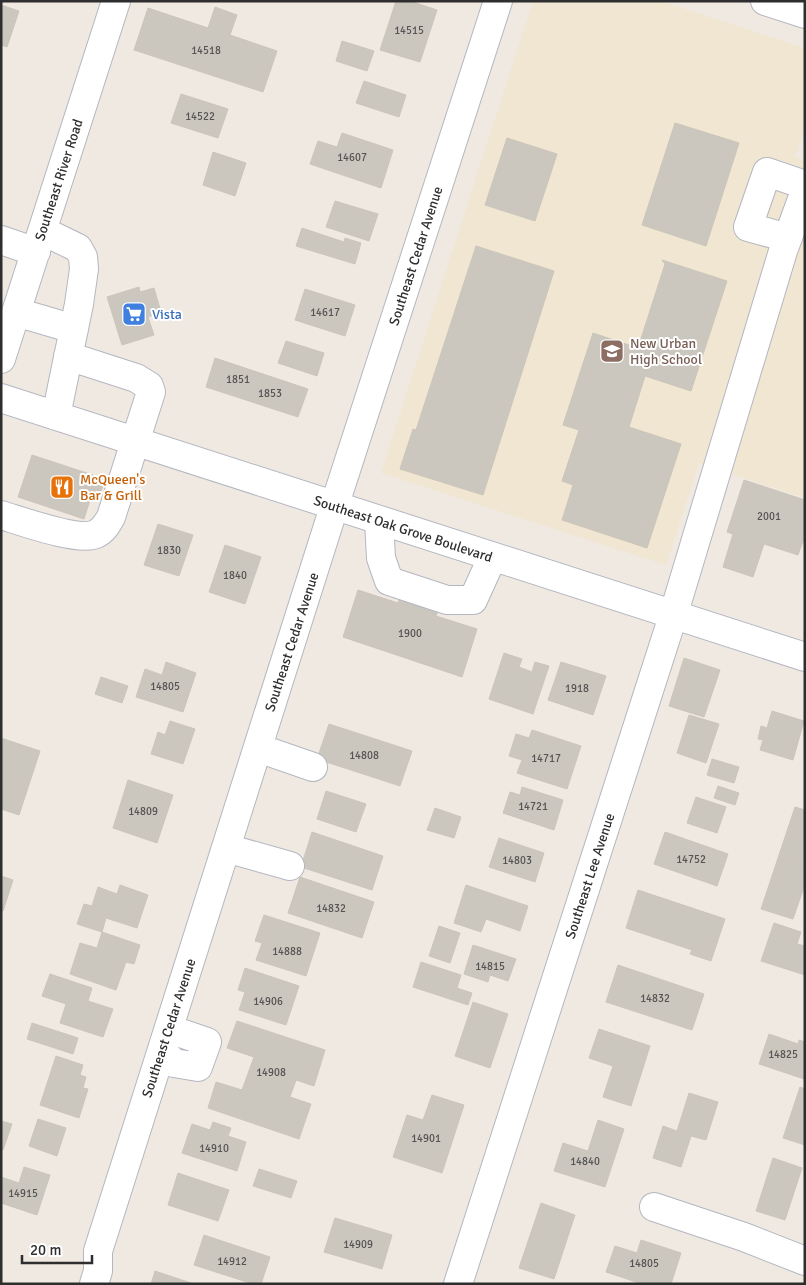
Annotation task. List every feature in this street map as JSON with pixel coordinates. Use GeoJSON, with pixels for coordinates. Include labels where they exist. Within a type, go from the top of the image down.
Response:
{"type":"FeatureCollection","features":[{"type":"Feature","properties":{"kind":"street","name":"Southeast River Road"},"geometry":{"type":"LineString","coordinates":[[1,359],[116,1]]}},
{"type":"Feature","properties":{"kind":"street","name":"Southeast Cedar Avenue"},"geometry":{"type":"LineString","coordinates":[[94,1284],[98,1271],[98,1250],[334,507],[498,1]]}},
{"type":"Feature","properties":{"kind":"street"},"geometry":{"type":"LineString","coordinates":[[765,1],[805,14]]}},
{"type":"Feature","properties":{"kind":"street"},"geometry":{"type":"LineString","coordinates":[[788,238],[748,227],[767,172],[805,185]]}},
{"type":"Feature","properties":{"kind":"street","name":"Southeast Lee Avenue"},"geometry":{"type":"LineString","coordinates":[[458,1284],[673,616],[788,238],[805,191]]}},
{"type":"Feature","properties":{"kind":"street"},"geometry":{"type":"LineString","coordinates":[[1,240],[40,241],[78,248],[84,258],[84,269],[74,329],[56,416]]}},
{"type":"Feature","properties":{"kind":"street"},"geometry":{"type":"LineString","coordinates":[[16,312],[74,329]]}},
{"type":"Feature","properties":{"kind":"street"},"geometry":{"type":"LineString","coordinates":[[1,515],[70,534],[94,535],[102,531],[111,517],[151,392],[149,386],[136,378],[68,356]]}},
{"type":"Feature","properties":{"kind":"street","name":"Southeast Oak Grove Boulevard"},"geometry":{"type":"LineString","coordinates":[[1,398],[673,616],[802,650]]}},
{"type":"Feature","properties":{"kind":"street"},"geometry":{"type":"LineString","coordinates":[[379,521],[380,558],[389,581],[447,600],[473,600],[492,558]]}},
{"type":"Feature","properties":{"kind":"street"},"geometry":{"type":"LineString","coordinates":[[258,748],[313,767]]}},
{"type":"Feature","properties":{"kind":"street"},"geometry":{"type":"LineString","coordinates":[[226,848],[290,866]]}},
{"type":"Feature","properties":{"kind":"street"},"geometry":{"type":"LineString","coordinates":[[654,1207],[805,1261]]}},
{"type":"Feature","properties":{"kind":"shaded area","name":"New Urban High School"},"geometry":{"type":"Polygon","coordinates":[[[533,1],[660,1],[805,48],[805,127],[795,157],[805,160],[805,498],[699,463],[666,565],[381,473],[533,1]]]}},
{"type":"Feature","properties":{"kind":"building"},"geometry":{"type":"Polygon","coordinates":[[[396,1],[410,1],[437,10],[420,62],[380,50],[396,1]]]}},
{"type":"Feature","properties":{"kind":"building"},"geometry":{"type":"Polygon","coordinates":[[[1,5],[19,11],[7,47],[1,45],[1,5]]]}},
{"type":"Feature","properties":{"kind":"building"},"geometry":{"type":"Polygon","coordinates":[[[215,7],[237,15],[230,35],[277,51],[263,92],[134,50],[148,8],[208,28],[215,7]]]}},
{"type":"Feature","properties":{"kind":"building"},"geometry":{"type":"Polygon","coordinates":[[[342,41],[374,51],[367,71],[336,61],[342,41]]]}},
{"type":"Feature","properties":{"kind":"building"},"geometry":{"type":"Polygon","coordinates":[[[364,81],[406,95],[399,117],[356,103],[364,81]]]}},
{"type":"Feature","properties":{"kind":"building"},"geometry":{"type":"Polygon","coordinates":[[[181,94],[228,109],[218,138],[171,123],[181,94]]]}},
{"type":"Feature","properties":{"kind":"building"},"geometry":{"type":"Polygon","coordinates":[[[675,123],[739,143],[706,246],[642,225],[675,123]]]}},
{"type":"Feature","properties":{"kind":"building"},"geometry":{"type":"Polygon","coordinates":[[[342,133],[393,150],[381,188],[310,164],[318,141],[337,147],[342,133]]]}},
{"type":"Feature","properties":{"kind":"building"},"geometry":{"type":"Polygon","coordinates":[[[507,138],[557,154],[535,221],[485,205],[507,138]]]}},
{"type":"Feature","properties":{"kind":"building"},"geometry":{"type":"Polygon","coordinates":[[[213,152],[246,163],[235,196],[203,185],[213,152]]]}},
{"type":"Feature","properties":{"kind":"building"},"geometry":{"type":"Polygon","coordinates":[[[335,201],[378,214],[369,241],[326,227],[335,201]]]}},
{"type":"Feature","properties":{"kind":"building"},"geometry":{"type":"Polygon","coordinates":[[[302,228],[344,242],[345,238],[361,243],[355,264],[296,246],[302,228]]]}},
{"type":"Feature","properties":{"kind":"building"},"geometry":{"type":"Polygon","coordinates":[[[476,246],[554,271],[483,495],[400,469],[413,429],[416,430],[476,246]]]}},
{"type":"Feature","properties":{"kind":"building"},"geometry":{"type":"Polygon","coordinates":[[[662,260],[727,281],[691,391],[645,376],[629,427],[681,444],[647,548],[562,520],[573,485],[562,481],[579,430],[563,425],[593,333],[638,348],[665,264],[662,260]]]}},
{"type":"Feature","properties":{"kind":"building","name":"Vista"},"geometry":{"type":"Polygon","coordinates":[[[139,287],[140,292],[154,288],[161,312],[148,317],[154,335],[122,345],[107,297],[139,287]]]}},
{"type":"Feature","properties":{"kind":"building"},"geometry":{"type":"Polygon","coordinates":[[[305,289],[355,305],[345,336],[295,320],[305,289]]]}},
{"type":"Feature","properties":{"kind":"building"},"geometry":{"type":"Polygon","coordinates":[[[286,341],[324,353],[317,376],[278,363],[286,341]]]}},
{"type":"Feature","properties":{"kind":"building"},"geometry":{"type":"Polygon","coordinates":[[[215,358],[308,389],[298,417],[206,387],[215,358]]]}},
{"type":"Feature","properties":{"kind":"building","name":"McQueen's Bar & Grill"},"geometry":{"type":"Polygon","coordinates":[[[32,455],[105,479],[99,497],[92,494],[84,519],[18,497],[32,455]]]}},
{"type":"Feature","properties":{"kind":"building"},"geometry":{"type":"Polygon","coordinates":[[[744,480],[805,500],[805,536],[798,555],[764,544],[753,577],[723,567],[733,534],[727,532],[744,480]]]}},
{"type":"Feature","properties":{"kind":"building"},"geometry":{"type":"Polygon","coordinates":[[[158,524],[193,535],[179,576],[144,565],[158,524]]]}},
{"type":"Feature","properties":{"kind":"building"},"geometry":{"type":"Polygon","coordinates":[[[225,545],[261,557],[245,604],[209,592],[225,545]]]}},
{"type":"Feature","properties":{"kind":"building"},"geometry":{"type":"Polygon","coordinates":[[[358,590],[398,603],[402,590],[440,603],[436,616],[477,629],[462,677],[343,637],[358,590]]]}},
{"type":"Feature","properties":{"kind":"building"},"geometry":{"type":"Polygon","coordinates":[[[504,653],[522,659],[519,667],[532,672],[535,662],[549,666],[533,714],[489,699],[504,653]]]}},
{"type":"Feature","properties":{"kind":"building"},"geometry":{"type":"Polygon","coordinates":[[[684,658],[720,670],[704,717],[669,706],[684,658]]]}},
{"type":"Feature","properties":{"kind":"building"},"geometry":{"type":"Polygon","coordinates":[[[166,662],[196,673],[183,712],[136,697],[145,669],[162,675],[166,662]]]}},
{"type":"Feature","properties":{"kind":"building"},"geometry":{"type":"Polygon","coordinates":[[[561,662],[606,676],[593,715],[548,700],[561,662]]]}},
{"type":"Feature","properties":{"kind":"building"},"geometry":{"type":"Polygon","coordinates":[[[101,677],[128,686],[122,703],[95,694],[101,677]]]}},
{"type":"Feature","properties":{"kind":"building"},"geometry":{"type":"Polygon","coordinates":[[[772,711],[804,721],[793,760],[760,750],[763,740],[758,739],[761,726],[767,728],[772,711]]]}},
{"type":"Feature","properties":{"kind":"building"},"geometry":{"type":"Polygon","coordinates":[[[689,715],[719,724],[706,763],[677,753],[689,715]]]}},
{"type":"Feature","properties":{"kind":"building"},"geometry":{"type":"Polygon","coordinates":[[[170,721],[195,729],[183,764],[151,754],[158,732],[165,735],[170,721]]]}},
{"type":"Feature","properties":{"kind":"building"},"geometry":{"type":"Polygon","coordinates":[[[329,724],[412,751],[400,786],[317,759],[329,724]]]}},
{"type":"Feature","properties":{"kind":"building"},"geometry":{"type":"Polygon","coordinates":[[[532,730],[581,746],[567,789],[517,773],[522,760],[509,756],[516,734],[529,738],[532,730]]]}},
{"type":"Feature","properties":{"kind":"building"},"geometry":{"type":"Polygon","coordinates":[[[1,738],[40,751],[19,815],[1,809],[1,738]]]}},
{"type":"Feature","properties":{"kind":"building"},"geometry":{"type":"Polygon","coordinates":[[[712,759],[739,767],[734,783],[707,775],[712,759]]]}},
{"type":"Feature","properties":{"kind":"building"},"geometry":{"type":"Polygon","coordinates":[[[128,780],[173,795],[157,843],[113,828],[128,780]]]}},
{"type":"Feature","properties":{"kind":"building"},"geometry":{"type":"Polygon","coordinates":[[[718,786],[739,793],[735,805],[714,798],[718,786]]]}},
{"type":"Feature","properties":{"kind":"building"},"geometry":{"type":"Polygon","coordinates":[[[522,787],[563,800],[554,830],[503,813],[510,792],[520,795],[522,787]]]}},
{"type":"Feature","properties":{"kind":"building"},"geometry":{"type":"Polygon","coordinates":[[[326,791],[366,804],[356,832],[317,819],[326,791]]]}},
{"type":"Feature","properties":{"kind":"building"},"geometry":{"type":"Polygon","coordinates":[[[696,797],[726,807],[717,833],[687,823],[696,797]]]}},
{"type":"Feature","properties":{"kind":"building"},"geometry":{"type":"Polygon","coordinates":[[[795,807],[805,810],[805,866],[778,858],[795,807]]]}},
{"type":"Feature","properties":{"kind":"building"},"geometry":{"type":"Polygon","coordinates":[[[435,808],[461,817],[454,838],[427,830],[435,808]]]}},
{"type":"Feature","properties":{"kind":"building"},"geometry":{"type":"Polygon","coordinates":[[[312,832],[383,856],[372,890],[301,867],[312,832]]]}},
{"type":"Feature","properties":{"kind":"building"},"geometry":{"type":"Polygon","coordinates":[[[665,832],[728,854],[717,886],[654,864],[665,832]]]}},
{"type":"Feature","properties":{"kind":"building"},"geometry":{"type":"Polygon","coordinates":[[[499,838],[544,853],[535,882],[489,867],[499,838]]]}},
{"type":"Feature","properties":{"kind":"building"},"geometry":{"type":"Polygon","coordinates":[[[778,858],[805,866],[805,884],[793,919],[761,909],[778,858]]]}},
{"type":"Feature","properties":{"kind":"building"},"geometry":{"type":"Polygon","coordinates":[[[1,876],[13,880],[3,911],[1,910],[1,876]]]}},
{"type":"Feature","properties":{"kind":"building"},"geometry":{"type":"Polygon","coordinates":[[[300,877],[374,902],[362,938],[288,913],[300,877]]]}},
{"type":"Feature","properties":{"kind":"building"},"geometry":{"type":"Polygon","coordinates":[[[120,885],[148,895],[137,928],[106,918],[102,932],[77,924],[84,904],[92,906],[98,887],[117,894],[120,885]]]}},
{"type":"Feature","properties":{"kind":"building"},"geometry":{"type":"Polygon","coordinates":[[[466,885],[528,906],[520,931],[486,919],[481,932],[454,923],[466,885]]]}},
{"type":"Feature","properties":{"kind":"building"},"geometry":{"type":"Polygon","coordinates":[[[638,890],[725,919],[711,961],[690,954],[692,950],[626,928],[638,890]]]}},
{"type":"Feature","properties":{"kind":"building"},"geometry":{"type":"Polygon","coordinates":[[[264,915],[320,933],[306,976],[256,960],[262,943],[255,941],[264,915]]]}},
{"type":"Feature","properties":{"kind":"building"},"geometry":{"type":"Polygon","coordinates":[[[774,923],[801,932],[797,944],[805,946],[805,975],[761,961],[774,923]]]}},
{"type":"Feature","properties":{"kind":"building"},"geometry":{"type":"Polygon","coordinates":[[[439,926],[460,933],[450,963],[429,956],[439,926]]]}},
{"type":"Feature","properties":{"kind":"building"},"geometry":{"type":"Polygon","coordinates":[[[102,932],[140,945],[134,964],[126,962],[116,990],[70,974],[80,943],[97,948],[102,932]]]}},
{"type":"Feature","properties":{"kind":"building"},"geometry":{"type":"Polygon","coordinates":[[[473,945],[516,959],[508,981],[490,975],[488,982],[464,974],[473,945]]]}},
{"type":"Feature","properties":{"kind":"building"},"geometry":{"type":"Polygon","coordinates":[[[421,962],[461,975],[457,988],[472,993],[468,1005],[413,987],[421,962]]]}},
{"type":"Feature","properties":{"kind":"building"},"geometry":{"type":"Polygon","coordinates":[[[618,965],[704,994],[692,1030],[606,1002],[618,965]]]}},
{"type":"Feature","properties":{"kind":"building"},"geometry":{"type":"Polygon","coordinates":[[[245,968],[299,986],[286,1025],[239,1010],[245,992],[238,990],[245,968]]]}},
{"type":"Feature","properties":{"kind":"building"},"geometry":{"type":"Polygon","coordinates":[[[50,974],[92,988],[88,1001],[113,1009],[103,1037],[60,1023],[66,1004],[42,996],[50,974]]]}},
{"type":"Feature","properties":{"kind":"building"},"geometry":{"type":"Polygon","coordinates":[[[473,1002],[508,1014],[490,1068],[455,1056],[473,1002]]]}},
{"type":"Feature","properties":{"kind":"building"},"geometry":{"type":"Polygon","coordinates":[[[237,1021],[325,1050],[314,1086],[296,1080],[290,1097],[311,1104],[299,1139],[208,1108],[216,1082],[242,1090],[254,1057],[227,1048],[237,1021]]]}},
{"type":"Feature","properties":{"kind":"building"},"geometry":{"type":"Polygon","coordinates":[[[32,1023],[78,1038],[73,1054],[27,1039],[32,1023]]]}},
{"type":"Feature","properties":{"kind":"building"},"geometry":{"type":"Polygon","coordinates":[[[599,1029],[650,1046],[631,1106],[603,1097],[613,1066],[589,1058],[599,1029]]]}},
{"type":"Feature","properties":{"kind":"building"},"geometry":{"type":"Polygon","coordinates":[[[769,1034],[798,1044],[799,1040],[805,1042],[804,1079],[759,1064],[769,1034]]]}},
{"type":"Feature","properties":{"kind":"building"},"geometry":{"type":"Polygon","coordinates":[[[56,1056],[83,1065],[80,1075],[86,1077],[83,1088],[88,1089],[79,1118],[40,1105],[56,1056]]]}},
{"type":"Feature","properties":{"kind":"building"},"geometry":{"type":"Polygon","coordinates":[[[800,1087],[805,1089],[805,1145],[783,1138],[800,1087]]]}},
{"type":"Feature","properties":{"kind":"building"},"geometry":{"type":"Polygon","coordinates":[[[689,1093],[718,1102],[706,1140],[691,1136],[681,1167],[653,1158],[663,1126],[677,1131],[689,1093]]]}},
{"type":"Feature","properties":{"kind":"building"},"geometry":{"type":"Polygon","coordinates":[[[432,1095],[464,1105],[442,1173],[393,1157],[407,1115],[423,1120],[432,1095]]]}},
{"type":"Feature","properties":{"kind":"building"},"geometry":{"type":"Polygon","coordinates":[[[38,1119],[66,1128],[57,1156],[29,1146],[38,1119]]]}},
{"type":"Feature","properties":{"kind":"building"},"geometry":{"type":"Polygon","coordinates":[[[598,1120],[624,1129],[605,1187],[554,1171],[563,1143],[588,1151],[598,1120]]]}},
{"type":"Feature","properties":{"kind":"building"},"geometry":{"type":"Polygon","coordinates":[[[1,1121],[12,1124],[3,1150],[1,1149],[1,1121]]]}},
{"type":"Feature","properties":{"kind":"building"},"geometry":{"type":"Polygon","coordinates":[[[213,1122],[231,1128],[228,1136],[246,1142],[237,1171],[182,1153],[192,1124],[210,1130],[213,1122]]]}},
{"type":"Feature","properties":{"kind":"building"},"geometry":{"type":"Polygon","coordinates":[[[773,1158],[802,1168],[785,1220],[756,1211],[773,1158]]]}},
{"type":"Feature","properties":{"kind":"building"},"geometry":{"type":"Polygon","coordinates":[[[24,1167],[50,1175],[37,1215],[1,1203],[1,1177],[19,1183],[24,1167]]]}},
{"type":"Feature","properties":{"kind":"building"},"geometry":{"type":"Polygon","coordinates":[[[259,1169],[297,1181],[291,1198],[253,1186],[259,1169]]]}},
{"type":"Feature","properties":{"kind":"building"},"geometry":{"type":"Polygon","coordinates":[[[178,1173],[229,1190],[218,1221],[168,1205],[178,1173]]]}},
{"type":"Feature","properties":{"kind":"building"},"geometry":{"type":"Polygon","coordinates":[[[541,1203],[575,1215],[554,1279],[519,1268],[541,1203]]]}},
{"type":"Feature","properties":{"kind":"building"},"geometry":{"type":"Polygon","coordinates":[[[335,1218],[392,1235],[382,1269],[324,1252],[335,1218]]]}},
{"type":"Feature","properties":{"kind":"building"},"geometry":{"type":"Polygon","coordinates":[[[204,1235],[270,1257],[261,1284],[253,1284],[194,1265],[204,1235]]]}},
{"type":"Feature","properties":{"kind":"building"},"geometry":{"type":"Polygon","coordinates":[[[641,1240],[681,1253],[671,1284],[642,1284],[606,1272],[615,1246],[637,1253],[641,1240]]]}},
{"type":"Feature","properties":{"kind":"building"},"geometry":{"type":"Polygon","coordinates":[[[155,1271],[191,1283],[191,1284],[151,1284],[155,1271]]]}},
{"type":"Feature","properties":{"kind":"place","name":"Vista"},"geometry":{"type":"Point","coordinates":[134,314]}},
{"type":"Feature","properties":{"kind":"place","name":"New Urban High School"},"geometry":{"type":"Point","coordinates":[612,351]}},
{"type":"Feature","properties":{"kind":"place","name":"McQueen's Bar & Grill"},"geometry":{"type":"Point","coordinates":[62,487]}}]}
